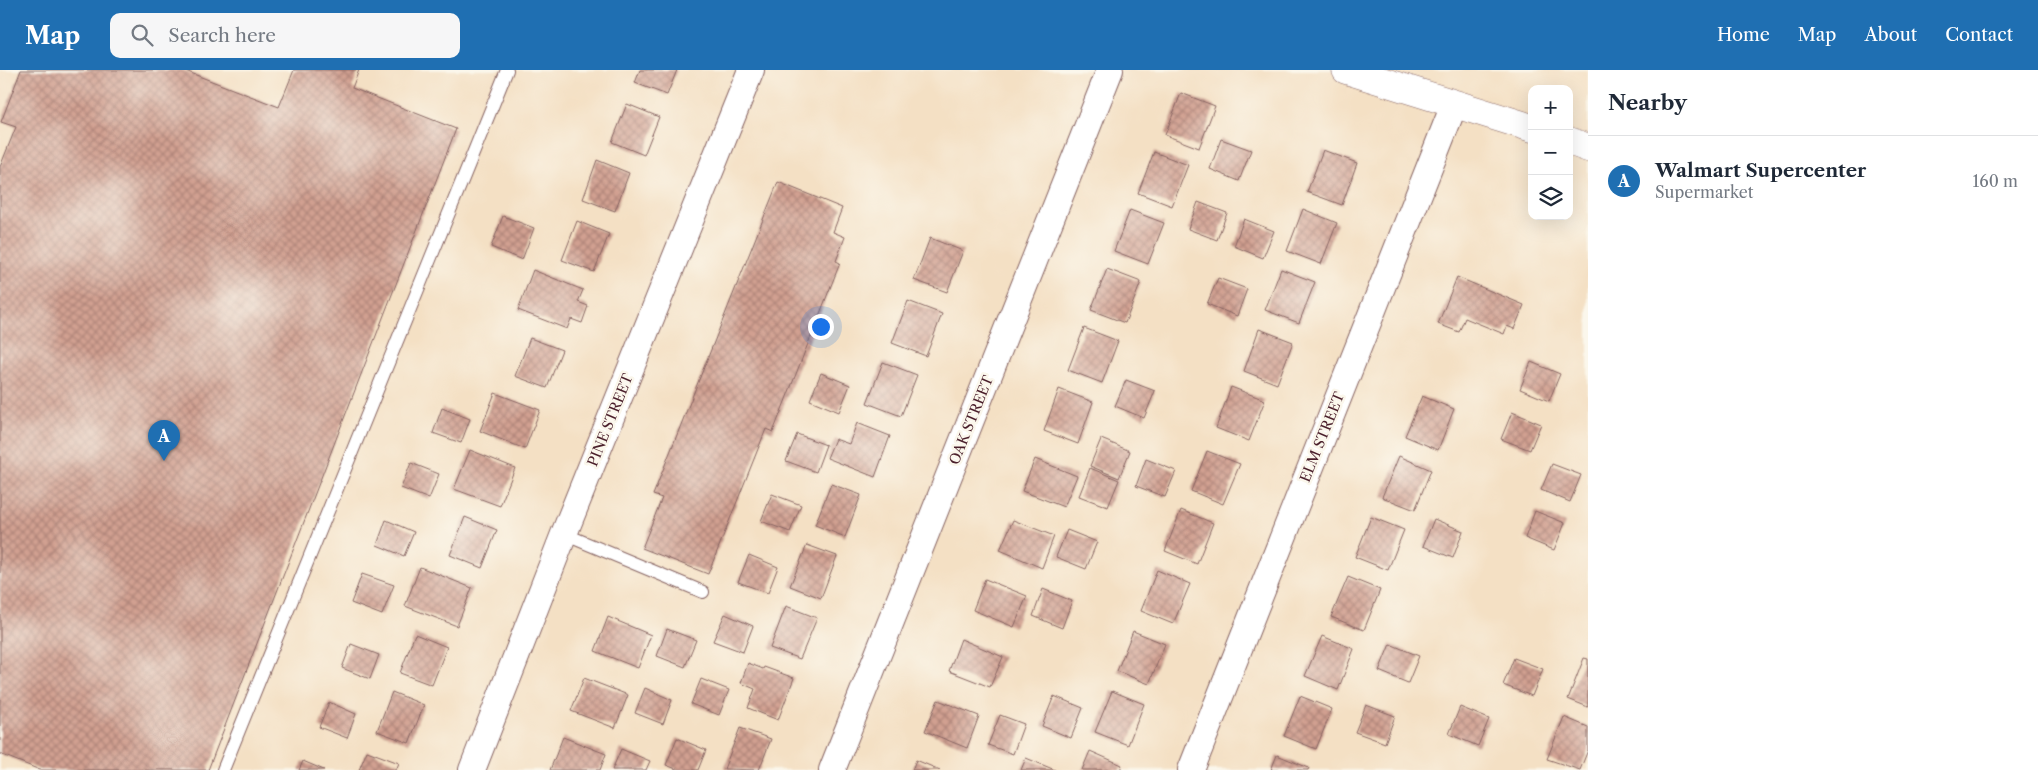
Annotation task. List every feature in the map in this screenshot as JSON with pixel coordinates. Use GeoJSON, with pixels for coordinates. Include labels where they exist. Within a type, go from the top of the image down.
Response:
{"type":"FeatureCollection","features":[{"type":"Feature","properties":{"kind":"street","name":"PINE STREET"},"geometry":{"type":"LineString","coordinates":[[472,770],[564,534],[751,70]]}},
{"type":"Feature","properties":{"kind":"street","name":"OAK STREET"},"geometry":{"type":"LineString","coordinates":[[832,770],[1110,70]]}},
{"type":"Feature","properties":{"kind":"street"},"geometry":{"type":"LineString","coordinates":[[1346,70],[1528,127]]}},
{"type":"Feature","properties":{"kind":"street","name":"ELM STREET"},"geometry":{"type":"LineString","coordinates":[[1191,770],[1454,104]]}},
{"type":"Feature","properties":{"kind":"street"},"geometry":{"type":"LineString","coordinates":[[1573,142],[1588,148]]}},
{"type":"Feature","properties":{"kind":"lane"},"geometry":{"type":"LineString","coordinates":[[223,770],[507,70]]}},
{"type":"Feature","properties":{"kind":"lane"},"geometry":{"type":"LineString","coordinates":[[564,534],[703,592]]}},
{"type":"Feature","properties":{"kind":"building"},"geometry":{"type":"Polygon","coordinates":[[[21,70],[183,70],[279,107],[294,70],[359,70],[352,88],[456,129],[208,770],[40,770],[0,754],[0,167],[16,127],[1,122],[21,70]]]}},
{"type":"Feature","properties":{"kind":"building"},"geometry":{"type":"Polygon","coordinates":[[[640,70],[677,70],[667,95],[635,83],[640,70]]]}},
{"type":"Feature","properties":{"kind":"building"},"geometry":{"type":"Polygon","coordinates":[[[1181,93],[1215,106],[1199,148],[1165,135],[1181,93]]]}},
{"type":"Feature","properties":{"kind":"building"},"geometry":{"type":"Polygon","coordinates":[[[627,104],[659,117],[644,155],[612,142],[627,104]]]}},
{"type":"Feature","properties":{"kind":"building"},"geometry":{"type":"Polygon","coordinates":[[[1221,139],[1251,150],[1239,181],[1210,169],[1221,139]]]}},
{"type":"Feature","properties":{"kind":"building"},"geometry":{"type":"Polygon","coordinates":[[[1323,150],[1357,163],[1342,205],[1307,192],[1323,150]]]}},
{"type":"Feature","properties":{"kind":"building"},"geometry":{"type":"Polygon","coordinates":[[[1154,152],[1188,165],[1172,206],[1138,193],[1154,152]]]}},
{"type":"Feature","properties":{"kind":"building"},"geometry":{"type":"Polygon","coordinates":[[[597,160],[629,173],[615,211],[583,199],[597,160]]]}},
{"type":"Feature","properties":{"kind":"building"},"geometry":{"type":"Polygon","coordinates":[[[778,182],[842,208],[833,232],[845,237],[836,261],[840,263],[773,432],[766,429],[708,574],[642,548],[662,498],[653,495],[778,182]]]}},
{"type":"Feature","properties":{"kind":"building"},"geometry":{"type":"Polygon","coordinates":[[[1198,202],[1227,213],[1217,240],[1188,229],[1198,202]]]}},
{"type":"Feature","properties":{"kind":"building"},"geometry":{"type":"Polygon","coordinates":[[[1303,209],[1337,223],[1321,264],[1287,251],[1303,209]]]}},
{"type":"Feature","properties":{"kind":"building"},"geometry":{"type":"Polygon","coordinates":[[[1130,210],[1164,223],[1148,264],[1114,251],[1130,210]]]}},
{"type":"Feature","properties":{"kind":"building"},"geometry":{"type":"Polygon","coordinates":[[[503,216],[534,228],[522,260],[491,247],[503,216]]]}},
{"type":"Feature","properties":{"kind":"building"},"geometry":{"type":"Polygon","coordinates":[[[1244,219],[1274,231],[1263,258],[1234,246],[1244,219]]]}},
{"type":"Feature","properties":{"kind":"building"},"geometry":{"type":"Polygon","coordinates":[[[577,221],[609,234],[594,272],[562,260],[577,221]]]}},
{"type":"Feature","properties":{"kind":"building"},"geometry":{"type":"Polygon","coordinates":[[[930,238],[963,251],[947,292],[914,280],[930,238]]]}},
{"type":"Feature","properties":{"kind":"building"},"geometry":{"type":"Polygon","coordinates":[[[1107,269],[1141,282],[1125,323],[1091,310],[1107,269]]]}},
{"type":"Feature","properties":{"kind":"building"},"geometry":{"type":"Polygon","coordinates":[[[1281,269],[1315,282],[1299,323],[1265,310],[1281,269]]]}},
{"type":"Feature","properties":{"kind":"building"},"geometry":{"type":"Polygon","coordinates":[[[533,270],[583,290],[578,302],[588,306],[582,323],[571,319],[567,329],[518,310],[533,270]]]}},
{"type":"Feature","properties":{"kind":"building"},"geometry":{"type":"Polygon","coordinates":[[[1457,277],[1524,305],[1514,329],[1507,326],[1504,334],[1465,318],[1459,332],[1438,324],[1457,277]]]}},
{"type":"Feature","properties":{"kind":"building"},"geometry":{"type":"Polygon","coordinates":[[[1218,278],[1247,289],[1237,316],[1207,304],[1218,278]]]}},
{"type":"Feature","properties":{"kind":"building"},"geometry":{"type":"Polygon","coordinates":[[[908,301],[942,314],[926,356],[892,343],[908,301]]]}},
{"type":"Feature","properties":{"kind":"building"},"geometry":{"type":"Polygon","coordinates":[[[1084,328],[1118,341],[1102,383],[1068,370],[1084,328]]]}},
{"type":"Feature","properties":{"kind":"building"},"geometry":{"type":"Polygon","coordinates":[[[1259,329],[1293,342],[1277,384],[1244,371],[1259,329]]]}},
{"type":"Feature","properties":{"kind":"building"},"geometry":{"type":"Polygon","coordinates":[[[530,338],[562,350],[547,388],[515,376],[530,338]]]}},
{"type":"Feature","properties":{"kind":"building"},"geometry":{"type":"Polygon","coordinates":[[[883,362],[917,375],[901,416],[867,403],[883,362]]]}},
{"type":"Feature","properties":{"kind":"building"},"geometry":{"type":"Polygon","coordinates":[[[1531,362],[1560,374],[1549,401],[1520,389],[1531,362]]]}},
{"type":"Feature","properties":{"kind":"building"},"geometry":{"type":"Polygon","coordinates":[[[821,373],[850,385],[839,412],[810,400],[821,373]]]}},
{"type":"Feature","properties":{"kind":"building"},"geometry":{"type":"Polygon","coordinates":[[[1126,380],[1155,391],[1144,418],[1115,406],[1126,380]]]}},
{"type":"Feature","properties":{"kind":"building"},"geometry":{"type":"Polygon","coordinates":[[[1231,387],[1265,400],[1249,441],[1216,428],[1231,387]]]}},
{"type":"Feature","properties":{"kind":"building"},"geometry":{"type":"Polygon","coordinates":[[[1059,389],[1093,402],[1078,444],[1044,431],[1059,389]]]}},
{"type":"Feature","properties":{"kind":"building"},"geometry":{"type":"Polygon","coordinates":[[[495,393],[540,410],[525,449],[480,431],[495,393]]]}},
{"type":"Feature","properties":{"kind":"building"},"geometry":{"type":"Polygon","coordinates":[[[1422,396],[1454,409],[1438,450],[1405,436],[1422,396]]]}},
{"type":"Feature","properties":{"kind":"building"},"geometry":{"type":"Polygon","coordinates":[[[442,408],[470,419],[461,443],[433,433],[442,408]]]}},
{"type":"Feature","properties":{"kind":"building"},"geometry":{"type":"Polygon","coordinates":[[[1512,412],[1541,424],[1530,450],[1501,439],[1512,412]]]}},
{"type":"Feature","properties":{"kind":"building"},"geometry":{"type":"Polygon","coordinates":[[[857,423],[890,436],[875,477],[827,458],[835,439],[849,444],[857,423]]]}},
{"type":"Feature","properties":{"kind":"building"},"geometry":{"type":"Polygon","coordinates":[[[797,434],[826,445],[816,472],[786,461],[797,434]]]}},
{"type":"Feature","properties":{"kind":"building"},"geometry":{"type":"Polygon","coordinates":[[[1101,439],[1130,451],[1119,478],[1090,466],[1101,439]]]}},
{"type":"Feature","properties":{"kind":"building"},"geometry":{"type":"Polygon","coordinates":[[[470,450],[515,468],[500,506],[454,489],[470,450]]]}},
{"type":"Feature","properties":{"kind":"building"},"geometry":{"type":"Polygon","coordinates":[[[1207,451],[1240,464],[1223,504],[1191,491],[1207,451]]]}},
{"type":"Feature","properties":{"kind":"building"},"geometry":{"type":"Polygon","coordinates":[[[1399,456],[1431,470],[1415,510],[1382,497],[1399,456]]]}},
{"type":"Feature","properties":{"kind":"building"},"geometry":{"type":"Polygon","coordinates":[[[1035,459],[1077,476],[1064,507],[1022,491],[1035,459]]]}},
{"type":"Feature","properties":{"kind":"building"},"geometry":{"type":"Polygon","coordinates":[[[1146,459],[1176,471],[1165,497],[1136,486],[1146,459]]]}},
{"type":"Feature","properties":{"kind":"building"},"geometry":{"type":"Polygon","coordinates":[[[411,463],[439,474],[429,499],[401,488],[411,463]]]}},
{"type":"Feature","properties":{"kind":"building"},"geometry":{"type":"Polygon","coordinates":[[[1552,464],[1581,475],[1570,502],[1541,490],[1552,464]]]}},
{"type":"Feature","properties":{"kind":"building"},"geometry":{"type":"Polygon","coordinates":[[[1090,468],[1119,480],[1108,507],[1079,496],[1090,468]]]}},
{"type":"Feature","properties":{"kind":"building"},"geometry":{"type":"Polygon","coordinates":[[[831,484],[861,495],[845,537],[815,525],[831,484]]]}},
{"type":"Feature","properties":{"kind":"building"},"geometry":{"type":"Polygon","coordinates":[[[772,494],[801,505],[790,532],[761,521],[772,494]]]}},
{"type":"Feature","properties":{"kind":"building"},"geometry":{"type":"Polygon","coordinates":[[[1181,510],[1213,523],[1197,564],[1165,551],[1181,510]]]}},
{"type":"Feature","properties":{"kind":"building"},"geometry":{"type":"Polygon","coordinates":[[[1535,511],[1565,523],[1554,550],[1525,538],[1535,511]]]}},
{"type":"Feature","properties":{"kind":"building"},"geometry":{"type":"Polygon","coordinates":[[[465,517],[497,530],[482,568],[450,555],[465,517]]]}},
{"type":"Feature","properties":{"kind":"building"},"geometry":{"type":"Polygon","coordinates":[[[1371,517],[1404,530],[1388,570],[1355,557],[1371,517]]]}},
{"type":"Feature","properties":{"kind":"building"},"geometry":{"type":"Polygon","coordinates":[[[1434,519],[1463,531],[1453,558],[1423,546],[1434,519]]]}},
{"type":"Feature","properties":{"kind":"building"},"geometry":{"type":"Polygon","coordinates":[[[386,520],[414,532],[404,556],[377,545],[386,520]]]}},
{"type":"Feature","properties":{"kind":"building"},"geometry":{"type":"Polygon","coordinates":[[[1013,520],[1054,536],[1042,568],[1000,550],[1013,520]]]}},
{"type":"Feature","properties":{"kind":"building"},"geometry":{"type":"Polygon","coordinates":[[[1067,530],[1097,542],[1086,569],[1056,557],[1067,530]]]}},
{"type":"Feature","properties":{"kind":"building"},"geometry":{"type":"Polygon","coordinates":[[[807,545],[837,556],[821,598],[790,586],[807,545]]]}},
{"type":"Feature","properties":{"kind":"building"},"geometry":{"type":"Polygon","coordinates":[[[749,555],[778,567],[768,593],[738,582],[749,555]]]}},
{"type":"Feature","properties":{"kind":"building"},"geometry":{"type":"Polygon","coordinates":[[[420,567],[472,588],[457,626],[405,606],[420,567]]]}},
{"type":"Feature","properties":{"kind":"building"},"geometry":{"type":"Polygon","coordinates":[[[1157,570],[1190,584],[1173,624],[1141,611],[1157,570]]]}},
{"type":"Feature","properties":{"kind":"building"},"geometry":{"type":"Polygon","coordinates":[[[362,574],[394,585],[382,615],[351,603],[362,574]]]}},
{"type":"Feature","properties":{"kind":"building"},"geometry":{"type":"Polygon","coordinates":[[[1348,577],[1380,590],[1364,630],[1331,617],[1348,577]]]}},
{"type":"Feature","properties":{"kind":"building"},"geometry":{"type":"Polygon","coordinates":[[[985,579],[1027,596],[1014,627],[973,610],[985,579]]]}},
{"type":"Feature","properties":{"kind":"building"},"geometry":{"type":"Polygon","coordinates":[[[1043,589],[1072,601],[1062,628],[1033,616],[1043,589]]]}},
{"type":"Feature","properties":{"kind":"building"},"geometry":{"type":"Polygon","coordinates":[[[786,606],[817,618],[800,659],[770,648],[786,606]]]}},
{"type":"Feature","properties":{"kind":"building"},"geometry":{"type":"Polygon","coordinates":[[[725,614],[753,626],[743,652],[713,641],[725,614]]]}},
{"type":"Feature","properties":{"kind":"building"},"geometry":{"type":"Polygon","coordinates":[[[608,617],[651,635],[638,668],[595,651],[608,617]]]}},
{"type":"Feature","properties":{"kind":"building"},"geometry":{"type":"Polygon","coordinates":[[[667,629],[696,640],[685,667],[657,656],[667,629]]]}},
{"type":"Feature","properties":{"kind":"building"},"geometry":{"type":"Polygon","coordinates":[[[1133,631],[1165,644],[1149,684],[1117,671],[1133,631]]]}},
{"type":"Feature","properties":{"kind":"building"},"geometry":{"type":"Polygon","coordinates":[[[415,634],[447,647],[432,685],[400,673],[415,634]]]}},
{"type":"Feature","properties":{"kind":"building"},"geometry":{"type":"Polygon","coordinates":[[[1322,636],[1354,649],[1338,690],[1305,676],[1322,636]]]}},
{"type":"Feature","properties":{"kind":"building"},"geometry":{"type":"Polygon","coordinates":[[[961,639],[1003,657],[990,687],[949,671],[961,639]]]}},
{"type":"Feature","properties":{"kind":"building"},"geometry":{"type":"Polygon","coordinates":[[[351,644],[379,655],[370,679],[342,668],[351,644]]]}},
{"type":"Feature","properties":{"kind":"building"},"geometry":{"type":"Polygon","coordinates":[[[1390,644],[1419,656],[1408,683],[1379,671],[1390,644]]]}},
{"type":"Feature","properties":{"kind":"building"},"geometry":{"type":"Polygon","coordinates":[[[1514,658],[1543,669],[1532,696],[1503,685],[1514,658]]]}},
{"type":"Feature","properties":{"kind":"building"},"geometry":{"type":"Polygon","coordinates":[[[1584,658],[1588,659],[1588,707],[1568,699],[1584,658]]]}},
{"type":"Feature","properties":{"kind":"building"},"geometry":{"type":"Polygon","coordinates":[[[748,663],[794,678],[778,720],[748,708],[755,689],[741,683],[748,663]]]}},
{"type":"Feature","properties":{"kind":"building"},"geometry":{"type":"Polygon","coordinates":[[[584,678],[628,695],[615,728],[571,711],[584,678]]]}},
{"type":"Feature","properties":{"kind":"building"},"geometry":{"type":"Polygon","coordinates":[[[701,679],[729,690],[719,715],[691,704],[701,679]]]}},
{"type":"Feature","properties":{"kind":"building"},"geometry":{"type":"Polygon","coordinates":[[[645,688],[672,700],[663,724],[635,713],[645,688]]]}},
{"type":"Feature","properties":{"kind":"building"},"geometry":{"type":"Polygon","coordinates":[[[1112,691],[1144,704],[1128,745],[1095,732],[1112,691]]]}},
{"type":"Feature","properties":{"kind":"building"},"geometry":{"type":"Polygon","coordinates":[[[392,692],[424,705],[409,743],[377,731],[392,692]]]}},
{"type":"Feature","properties":{"kind":"building"},"geometry":{"type":"Polygon","coordinates":[[[1054,696],[1083,708],[1071,738],[1042,726],[1054,696]]]}},
{"type":"Feature","properties":{"kind":"building"},"geometry":{"type":"Polygon","coordinates":[[[1300,696],[1332,709],[1316,749],[1284,736],[1300,696]]]}},
{"type":"Feature","properties":{"kind":"building"},"geometry":{"type":"Polygon","coordinates":[[[938,700],[979,716],[967,748],[925,731],[938,700]]]}},
{"type":"Feature","properties":{"kind":"building"},"geometry":{"type":"Polygon","coordinates":[[[329,702],[356,714],[347,738],[319,727],[329,702]]]}},
{"type":"Feature","properties":{"kind":"building"},"geometry":{"type":"Polygon","coordinates":[[[1366,705],[1395,716],[1385,743],[1355,732],[1366,705]]]}},
{"type":"Feature","properties":{"kind":"building"},"geometry":{"type":"Polygon","coordinates":[[[1460,707],[1489,719],[1478,746],[1449,734],[1460,707]]]}},
{"type":"Feature","properties":{"kind":"building"},"geometry":{"type":"Polygon","coordinates":[[[1000,715],[1024,724],[1013,754],[988,745],[1000,715]]]}},
{"type":"Feature","properties":{"kind":"building"},"geometry":{"type":"Polygon","coordinates":[[[1564,717],[1588,727],[1588,750],[1580,770],[1547,759],[1564,717]]]}},
{"type":"Feature","properties":{"kind":"building"},"geometry":{"type":"Polygon","coordinates":[[[740,728],[771,739],[759,770],[724,769],[740,728]]]}},
{"type":"Feature","properties":{"kind":"building"},"geometry":{"type":"Polygon","coordinates":[[[563,737],[606,754],[600,770],[550,770],[563,737]]]}},
{"type":"Feature","properties":{"kind":"building"},"geometry":{"type":"Polygon","coordinates":[[[677,738],[706,750],[698,770],[679,770],[666,765],[677,738]]]}},
{"type":"Feature","properties":{"kind":"building"},"geometry":{"type":"Polygon","coordinates":[[[621,749],[650,761],[646,770],[612,770],[621,749]]]}},
{"type":"Feature","properties":{"kind":"building"},"geometry":{"type":"Polygon","coordinates":[[[367,751],[399,763],[396,770],[359,770],[367,751]]]}},
{"type":"Feature","properties":{"kind":"building"},"geometry":{"type":"Polygon","coordinates":[[[1090,751],[1122,765],[1120,770],[1082,770],[1090,751]]]}},
{"type":"Feature","properties":{"kind":"building"},"geometry":{"type":"Polygon","coordinates":[[[1277,755],[1309,768],[1308,770],[1271,770],[1277,755]]]}},
{"type":"Feature","properties":{"kind":"building"},"geometry":{"type":"Polygon","coordinates":[[[1026,758],[1055,770],[1021,770],[1026,758]]]}},
{"type":"Feature","properties":{"kind":"building"},"geometry":{"type":"Polygon","coordinates":[[[916,760],[940,770],[912,770],[916,760]]]}},
{"type":"Feature","properties":{"kind":"building"},"geometry":{"type":"Polygon","coordinates":[[[303,761],[324,770],[299,770],[303,761]]]}},
{"type":"Feature","properties":{"kind":"place","name":"Walmart Supercenter"},"geometry":{"type":"Point","coordinates":[164,461]}}]}
